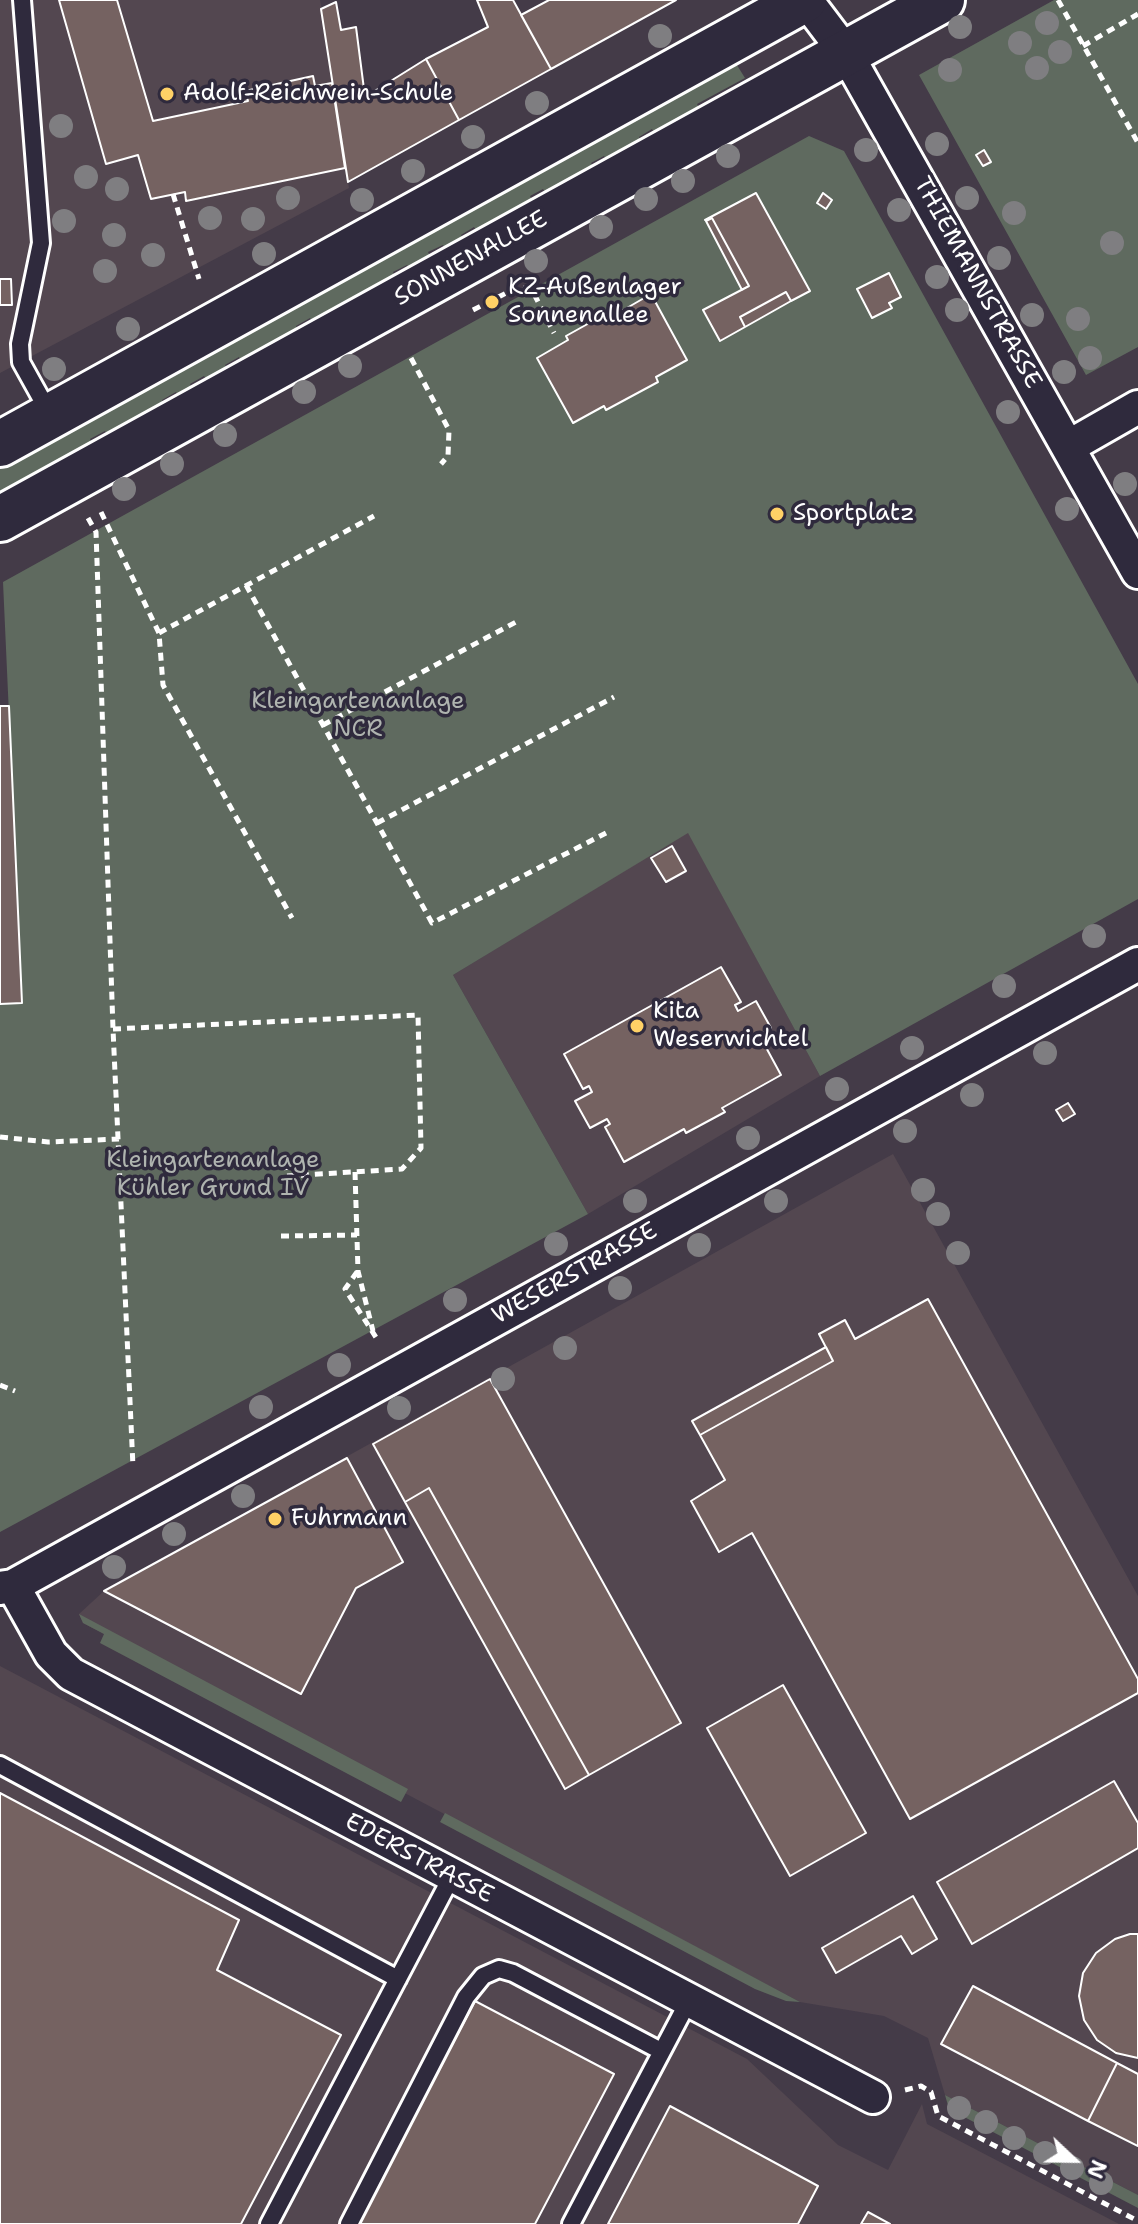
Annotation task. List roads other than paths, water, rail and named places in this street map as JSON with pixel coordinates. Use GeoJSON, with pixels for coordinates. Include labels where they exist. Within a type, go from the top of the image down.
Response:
{"type":"FeatureCollection","features":[{"type":"Feature","properties":{"kind":"main road"},"geometry":{"type":"LineString","coordinates":[[0,444],[805,0]]}},
{"type":"Feature","properties":{"kind":"main road","name":"SONNENALLEE"},"geometry":{"type":"LineString","coordinates":[[0,519],[942,0]]}},
{"type":"Feature","properties":{"kind":"street","name":"THIEMANNSTRASSE"},"geometry":{"type":"LineString","coordinates":[[805,0],[846,53],[1138,572]]}},
{"type":"Feature","properties":{"kind":"street"},"geometry":{"type":"LineString","coordinates":[[1068,447],[1138,407]]}},
{"type":"Feature","properties":{"kind":"street","name":"WESERSTRASSE"},"geometry":{"type":"LineString","coordinates":[[6,1587],[1138,964]]}},
{"type":"Feature","properties":{"kind":"street","name":"EDERSTRASSE"},"geometry":{"type":"LineString","coordinates":[[6,1587],[51,1654],[71,1674],[873,2097]]}},
{"type":"Feature","properties":{"kind":"lane"},"geometry":{"type":"LineString","coordinates":[[22,0],[41,243],[20,344],[21,362],[51,416]]}},
{"type":"Feature","properties":{"kind":"lane"},"geometry":{"type":"LineString","coordinates":[[0,1765],[398,1979]]}},
{"type":"Feature","properties":{"kind":"lane"},"geometry":{"type":"LineString","coordinates":[[269,2224],[452,1876]]}},
{"type":"Feature","properties":{"kind":"lane"},"geometry":{"type":"LineString","coordinates":[[349,2224],[466,1997],[483,1976],[499,1969],[513,1973],[661,2051]]}},
{"type":"Feature","properties":{"kind":"lane"},"geometry":{"type":"LineString","coordinates":[[571,2224],[688,2002]]}},
{"type":"Feature","properties":{"kind":"place","name":"Adolf-Reichwein-Schule"},"geometry":{"type":"Point","coordinates":[167,94]}},
{"type":"Feature","properties":{"kind":"place","name":"KZ-Außenlager Sonnenallee"},"geometry":{"type":"Point","coordinates":[492,302]}},
{"type":"Feature","properties":{"kind":"place","name":"Sportplatz"},"geometry":{"type":"Point","coordinates":[777,514]}},
{"type":"Feature","properties":{"kind":"place","name":"Kita Weserwichtel"},"geometry":{"type":"Point","coordinates":[637,1026]}},
{"type":"Feature","properties":{"kind":"place","name":"Fuhrmann"},"geometry":{"type":"Point","coordinates":[275,1519]}},
{"type":"Feature","properties":{"kind":"park label","name":"Kleingartenanlage NCR"},"geometry":{"type":"Point","coordinates":[358,716]}},
{"type":"Feature","properties":{"kind":"park label","name":"Kleingartenanlage Kühler Grund IV"},"geometry":{"type":"Point","coordinates":[213,1175]}}]}
